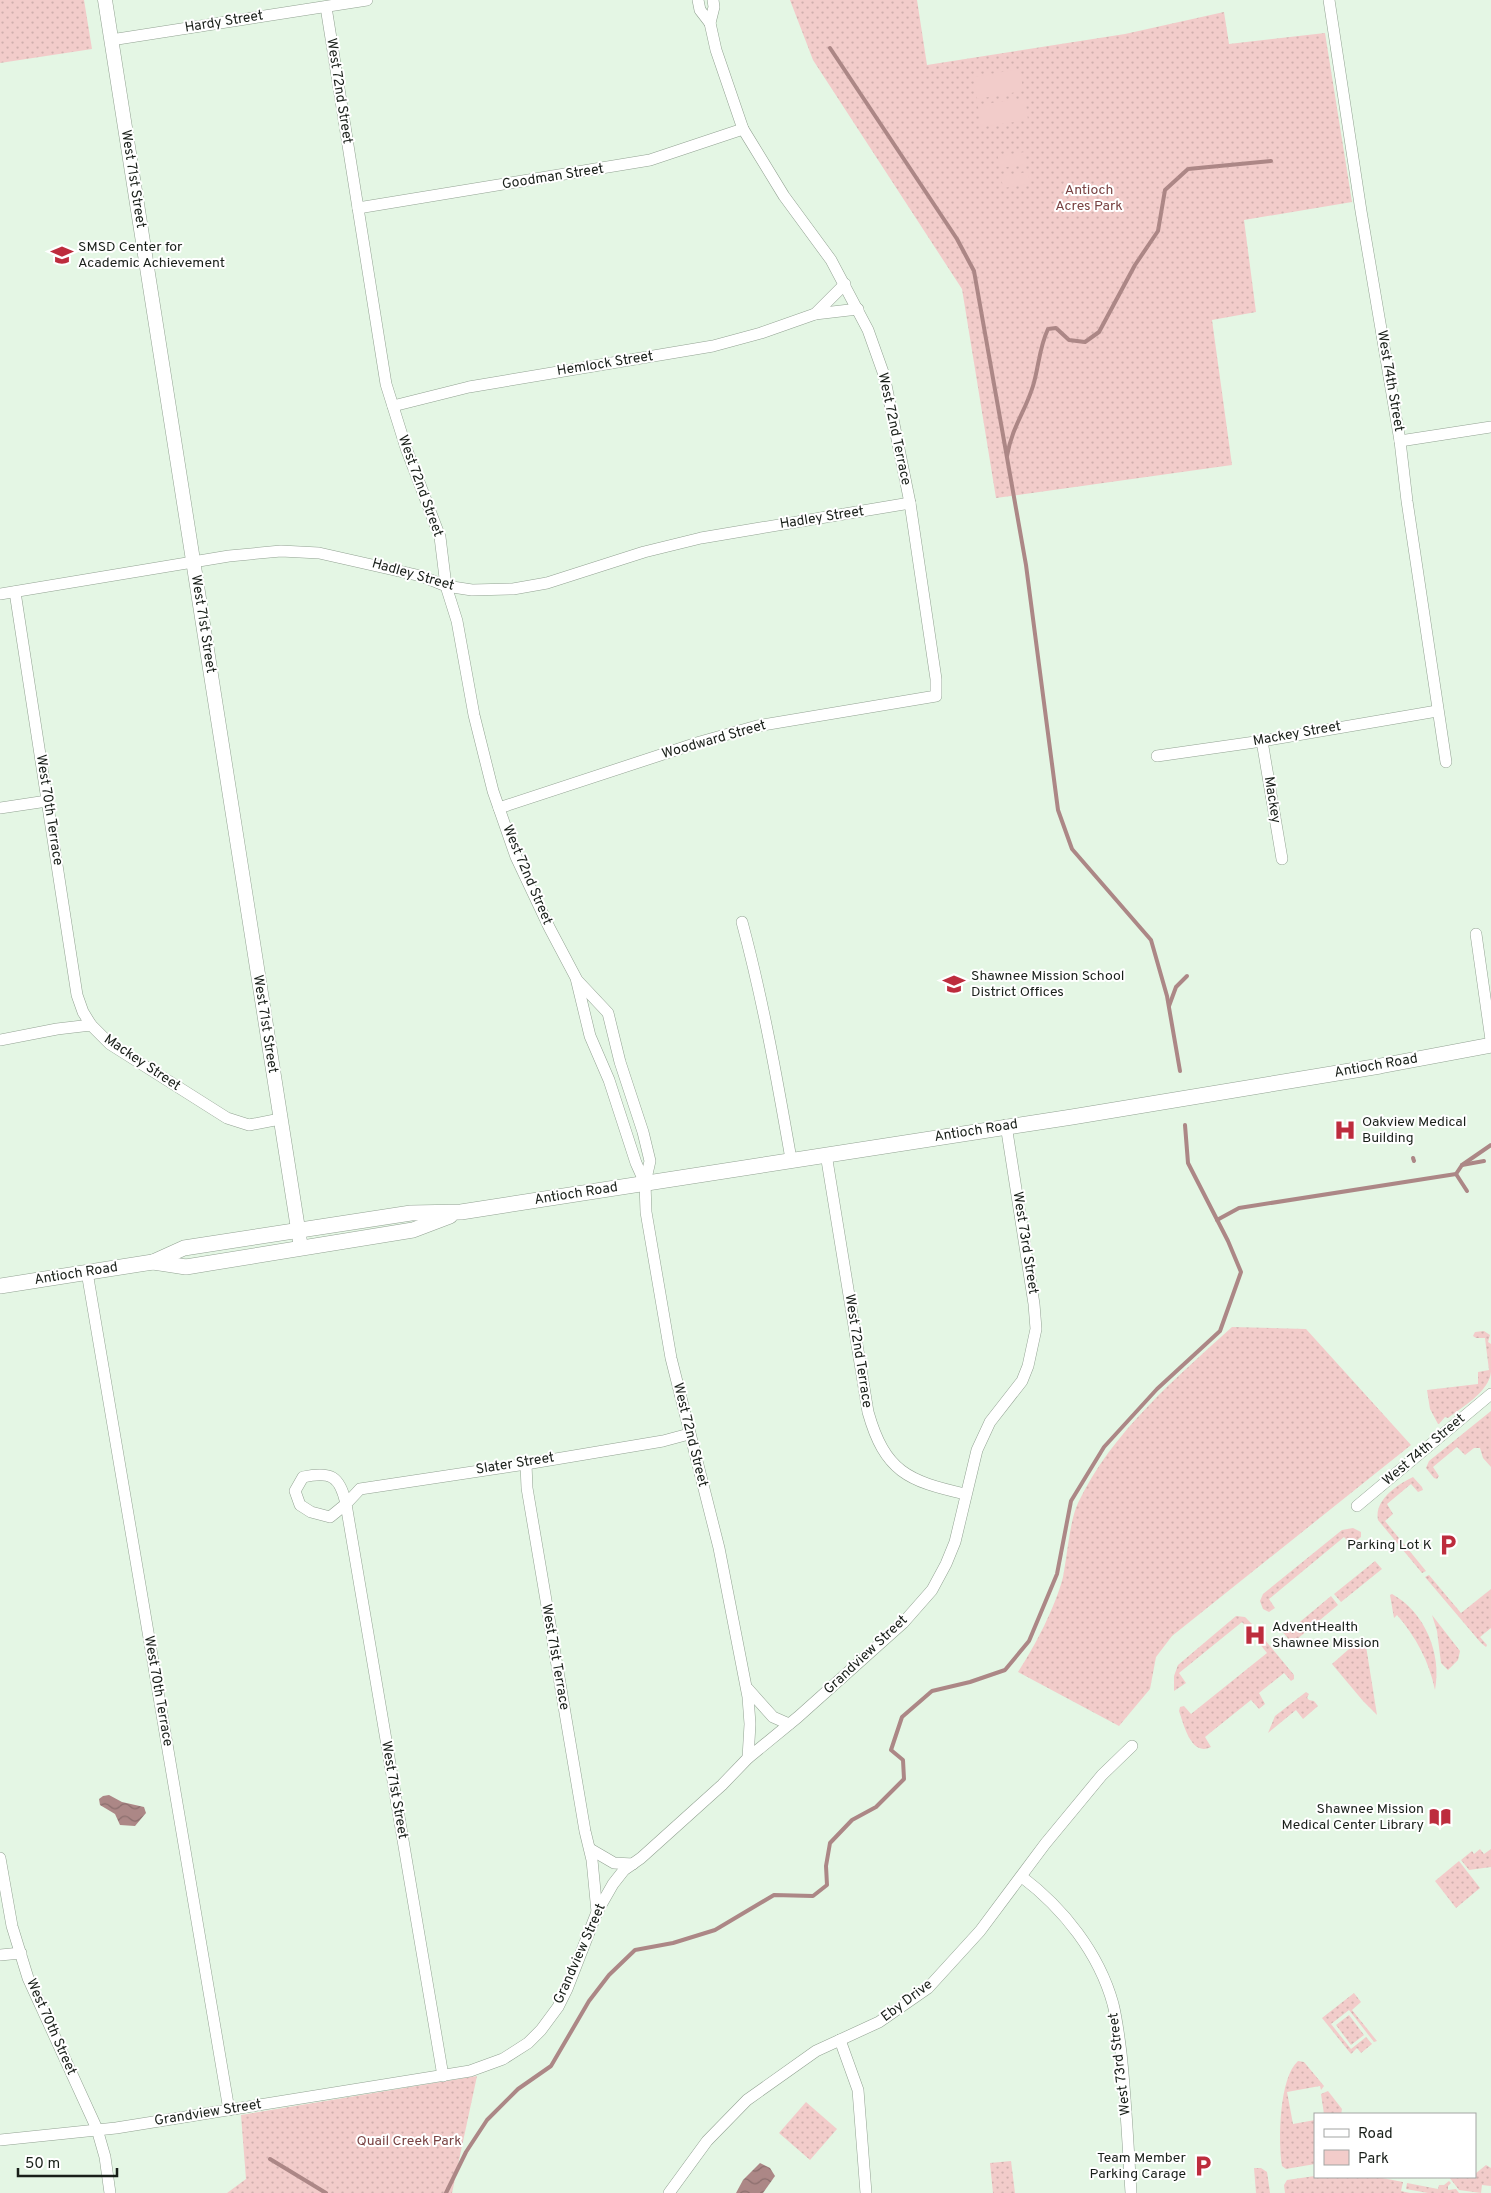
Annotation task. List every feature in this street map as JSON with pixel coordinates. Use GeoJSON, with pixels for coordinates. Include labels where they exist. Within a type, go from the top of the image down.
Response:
{"type":"FeatureCollection","features":[{"type":"Feature","properties":{"kind":"main road","name":"Antioch Road"},"geometry":{"type":"LineString","coordinates":[[153,1262],[184,1248],[411,1213],[461,1212],[1006,1125],[1082,1115],[1380,1066],[1491,1045]]}},
{"type":"Feature","properties":{"kind":"main road","name":"Antioch Road"},"geometry":{"type":"LineString","coordinates":[[0,1286],[153,1262],[186,1266],[413,1230],[461,1212]]}},
{"type":"Feature","properties":{"kind":"street","name":"West 71st Street"},"geometry":{"type":"LineString","coordinates":[[105,0],[300,1248]]}},
{"type":"Feature","properties":{"kind":"street","name":"Hardy Street"},"geometry":{"type":"LineString","coordinates":[[111,40],[367,0]]}},
{"type":"Feature","properties":{"kind":"street","name":"West 72nd Terrace"},"geometry":{"type":"LineString","coordinates":[[698,0],[700,10],[710,23],[716,50],[744,129],[784,196],[831,260],[845,284],[868,330],[884,375],[910,503],[936,679],[936,696]]}},
{"type":"Feature","properties":{"kind":"street","name":"West 72nd Terrace"},"geometry":{"type":"LineString","coordinates":[[710,23],[714,6],[713,0]]}},
{"type":"Feature","properties":{"kind":"street","name":"West 74th Street"},"geometry":{"type":"LineString","coordinates":[[1329,0],[1363,221],[1400,441],[1437,711],[1446,762]]}},
{"type":"Feature","properties":{"kind":"street","name":"West 72nd Street"},"geometry":{"type":"LineString","coordinates":[[326,7],[386,384],[406,448],[440,537],[446,586],[457,621],[474,715],[498,808],[516,857],[548,926],[576,978],[608,1013],[620,1062],[643,1132],[650,1162],[645,1183],[646,1212],[666,1334],[689,1434],[719,1548],[746,1686],[750,1708],[748,1758]]}},
{"type":"Feature","properties":{"kind":"street","name":"Goodman Street"},"geometry":{"type":"LineString","coordinates":[[358,208],[650,160],[744,129]]}},
{"type":"Feature","properties":{"kind":"street","name":"Hemlock Street"},"geometry":{"type":"LineString","coordinates":[[815,314],[845,284]]}},
{"type":"Feature","properties":{"kind":"street","name":"Hemlock Street"},"geometry":{"type":"LineString","coordinates":[[393,406],[469,387],[713,346],[761,333],[815,314],[858,309]]}},
{"type":"Feature","properties":{"kind":"street"},"geometry":{"type":"LineString","coordinates":[[1400,441],[1491,427]]}},
{"type":"Feature","properties":{"kind":"street","name":"Hadley Street"},"geometry":{"type":"LineString","coordinates":[[0,594],[256,552],[320,552],[422,576],[446,586],[472,590],[513,588],[547,584],[644,552],[701,538],[910,503]]}},
{"type":"Feature","properties":{"kind":"street","name":"West 70th Terrace"},"geometry":{"type":"LineString","coordinates":[[14,592],[78,995],[83,1012],[91,1025]]}},
{"type":"Feature","properties":{"kind":"street","name":"Woodward Street"},"geometry":{"type":"LineString","coordinates":[[498,808],[700,742],[749,728],[936,696]]}},
{"type":"Feature","properties":{"kind":"street","name":"Mackey Street"},"geometry":{"type":"LineString","coordinates":[[1157,756],[1262,741],[1437,711]]}},
{"type":"Feature","properties":{"kind":"street","name":"Mackey"},"geometry":{"type":"LineString","coordinates":[[1262,741],[1282,859]]}},
{"type":"Feature","properties":{"kind":"street"},"geometry":{"type":"LineString","coordinates":[[0,808],[47,801]]}},
{"type":"Feature","properties":{"kind":"street"},"geometry":{"type":"LineString","coordinates":[[742,922],[762,1001],[791,1159]]}},
{"type":"Feature","properties":{"kind":"street"},"geometry":{"type":"LineString","coordinates":[[1476,934],[1491,1040]]}},
{"type":"Feature","properties":{"kind":"street","name":"West 72nd Street"},"geometry":{"type":"LineString","coordinates":[[576,978],[590,1036],[609,1080],[636,1162],[645,1183]]}},
{"type":"Feature","properties":{"kind":"street","name":"Mackey Street"},"geometry":{"type":"LineString","coordinates":[[0,1040],[57,1029],[91,1025],[110,1044],[227,1118],[249,1125],[280,1119]]}},
{"type":"Feature","properties":{"kind":"street","name":"West 73rd Street"},"geometry":{"type":"LineString","coordinates":[[1006,1125],[1034,1304],[1036,1329],[1030,1361]]}},
{"type":"Feature","properties":{"kind":"street","name":"West 72nd Terrace"},"geometry":{"type":"LineString","coordinates":[[826,1154],[868,1412],[875,1437],[894,1464],[905,1474],[928,1485],[965,1494]]}},
{"type":"Feature","properties":{"kind":"street","name":"West 70th Terrace"},"geometry":{"type":"LineString","coordinates":[[87,1272],[229,2110]]}},
{"type":"Feature","properties":{"kind":"street","name":"Grandview Street"},"geometry":{"type":"LineString","coordinates":[[0,2140],[97,2130],[443,2076],[470,2071],[503,2059],[528,2043],[541,2030],[558,2007],[597,1912],[613,1884],[624,1870],[722,1786],[748,1758],[903,1622],[932,1590],[955,1542],[977,1450],[990,1422],[1022,1381],[1030,1361]]}},
{"type":"Feature","properties":{"kind":"street","name":"West 74th Street"},"geometry":{"type":"LineString","coordinates":[[1356,1506],[1491,1394]]}},
{"type":"Feature","properties":{"kind":"street","name":"Slater Street"},"geometry":{"type":"LineString","coordinates":[[346,1504],[360,1489],[526,1464],[663,1441],[689,1434]]}},
{"type":"Feature","properties":{"kind":"street","name":"West 71st Terrace"},"geometry":{"type":"LineString","coordinates":[[526,1464],[529,1498],[585,1832],[590,1849],[597,1912]]}},
{"type":"Feature","properties":{"kind":"street","name":"West 71st Street"},"geometry":{"type":"LineString","coordinates":[[346,1504],[330,1517],[311,1512],[300,1505],[295,1491],[303,1477],[320,1474],[334,1477],[343,1488],[346,1504],[443,2076]]}},
{"type":"Feature","properties":{"kind":"street","name":"West 72nd Street"},"geometry":{"type":"LineString","coordinates":[[746,1686],[755,1699],[773,1717],[789,1724]]}},
{"type":"Feature","properties":{"kind":"street","name":"Eby Drive"},"geometry":{"type":"LineString","coordinates":[[669,2193],[707,2141],[747,2100],[816,2051],[879,2022],[928,1988],[980,1931],[1022,1877],[1044,1844],[1102,1775],[1132,1746]]}},
{"type":"Feature","properties":{"kind":"street"},"geometry":{"type":"LineString","coordinates":[[590,1849],[614,1863],[633,1864]]}},
{"type":"Feature","properties":{"kind":"street","name":"West 70th Street"},"geometry":{"type":"LineString","coordinates":[[0,1858],[7,1900],[28,1978],[97,2130],[110,2193]]}},
{"type":"Feature","properties":{"kind":"street","name":"West 73rd Street"},"geometry":{"type":"LineString","coordinates":[[1022,1877],[1039,1890],[1066,1916],[1103,1977],[1113,2005],[1123,2071],[1131,2193]]}},
{"type":"Feature","properties":{"kind":"street"},"geometry":{"type":"LineString","coordinates":[[0,1955],[21,1953]]}},
{"type":"Feature","properties":{"kind":"street"},"geometry":{"type":"LineString","coordinates":[[840,2040],[858,2090],[866,2193]]}},
{"type":"Feature","properties":{"kind":"green space"},"geometry":{"type":"Polygon","coordinates":[[[0,0],[84,0],[92,49],[0,63],[0,0]]]}},
{"type":"Feature","properties":{"kind":"green space","name":"Antioch Acres Park"},"geometry":{"type":"Polygon","coordinates":[[[790,0],[917,0],[927,65],[1125,34],[1224,12],[1229,44],[1325,33],[1352,202],[1244,220],[1256,312],[1212,320],[1232,465],[996,498],[962,289],[813,60],[790,0]]]}},
{"type":"Feature","properties":{"kind":"green space"},"geometry":{"type":"Polygon","coordinates":[[[1020,69],[1023,91],[977,99],[973,77],[1020,69]]]}},
{"type":"Feature","properties":{"kind":"green space"},"geometry":{"type":"Polygon","coordinates":[[[1025,98],[1028,120],[981,127],[978,105],[1025,98]]]}},
{"type":"Feature","properties":{"kind":"green space"},"geometry":{"type":"Polygon","coordinates":[[[1025,152],[1027,164],[1000,168],[998,156],[1025,152]]]}},
{"type":"Feature","properties":{"kind":"green space"},"geometry":{"type":"Polygon","coordinates":[[[1028,172],[1030,184],[1003,188],[1001,176],[1028,172]]]}},
{"type":"Feature","properties":{"kind":"green space"},"geometry":{"type":"Polygon","coordinates":[[[1232,1327],[1306,1329],[1411,1445],[1172,1636],[1156,1657],[1150,1689],[1119,1726],[1018,1672],[1038,1639],[1055,1601],[1063,1577],[1075,1510],[1092,1477],[1108,1453],[1146,1408],[1232,1327]]]}},
{"type":"Feature","properties":{"kind":"green space"},"geometry":{"type":"Polygon","coordinates":[[[1484,1331],[1490,1335],[1488,1342],[1491,1344],[1491,1372],[1489,1379],[1474,1398],[1448,1418],[1445,1417],[1438,1424],[1430,1409],[1427,1390],[1478,1384],[1478,1372],[1489,1370],[1485,1338],[1473,1336],[1475,1332],[1484,1331]]]}},
{"type":"Feature","properties":{"kind":"green space"},"geometry":{"type":"Polygon","coordinates":[[[1491,1411],[1491,1467],[1483,1458],[1480,1448],[1474,1448],[1465,1455],[1457,1447],[1433,1467],[1439,1476],[1437,1479],[1434,1478],[1426,1468],[1429,1461],[1491,1411]]]}},
{"type":"Feature","properties":{"kind":"green space"},"geometry":{"type":"Polygon","coordinates":[[[1413,1477],[1423,1490],[1418,1492],[1411,1484],[1387,1504],[1393,1514],[1385,1521],[1426,1571],[1422,1573],[1378,1520],[1378,1513],[1383,1500],[1400,1484],[1413,1477]]]}},
{"type":"Feature","properties":{"kind":"green space"},"geometry":{"type":"Polygon","coordinates":[[[1353,1528],[1361,1532],[1361,1537],[1351,1545],[1344,1537],[1269,1599],[1275,1608],[1269,1612],[1263,1609],[1260,1601],[1263,1594],[1342,1530],[1353,1528]]]}},
{"type":"Feature","properties":{"kind":"green space"},"geometry":{"type":"Polygon","coordinates":[[[1375,1561],[1382,1569],[1341,1602],[1334,1594],[1375,1561]]]}},
{"type":"Feature","properties":{"kind":"green space"},"geometry":{"type":"Polygon","coordinates":[[[1429,1575],[1461,1613],[1491,1589],[1491,1628],[1480,1637],[1487,1645],[1486,1647],[1425,1577],[1429,1575]]]}},
{"type":"Feature","properties":{"kind":"green space"},"geometry":{"type":"Polygon","coordinates":[[[1392,1594],[1414,1612],[1428,1635],[1436,1662],[1435,1690],[1429,1669],[1416,1641],[1397,1615],[1394,1618],[1390,1595],[1392,1594]]]}},
{"type":"Feature","properties":{"kind":"green space"},"geometry":{"type":"Polygon","coordinates":[[[1331,1596],[1338,1605],[1296,1640],[1301,1647],[1298,1650],[1280,1629],[1280,1625],[1284,1625],[1289,1631],[1331,1596]]]}},
{"type":"Feature","properties":{"kind":"green space"},"geometry":{"type":"Polygon","coordinates":[[[1432,1615],[1460,1651],[1458,1660],[1448,1670],[1441,1663],[1437,1631],[1432,1615]]]}},
{"type":"Feature","properties":{"kind":"green space"},"geometry":{"type":"Polygon","coordinates":[[[1236,1616],[1245,1617],[1252,1624],[1252,1628],[1249,1630],[1242,1622],[1179,1673],[1186,1683],[1174,1691],[1174,1676],[1178,1665],[1236,1616]]]}},
{"type":"Feature","properties":{"kind":"green space"},"geometry":{"type":"Polygon","coordinates":[[[1261,1640],[1265,1640],[1294,1675],[1294,1679],[1291,1681],[1284,1673],[1259,1693],[1265,1704],[1259,1709],[1251,1700],[1205,1737],[1211,1747],[1198,1748],[1189,1738],[1179,1711],[1180,1707],[1184,1706],[1191,1714],[1267,1653],[1259,1643],[1261,1640]]]}},
{"type":"Feature","properties":{"kind":"green space"},"geometry":{"type":"Polygon","coordinates":[[[1365,1640],[1377,1715],[1332,1664],[1349,1649],[1365,1640]]]}},
{"type":"Feature","properties":{"kind":"green space"},"geometry":{"type":"Polygon","coordinates":[[[1306,1692],[1309,1694],[1307,1698],[1314,1701],[1318,1706],[1303,1719],[1296,1710],[1268,1733],[1275,1716],[1306,1692]]]}},
{"type":"Feature","properties":{"kind":"green space"},"geometry":{"type":"Polygon","coordinates":[[[1480,1849],[1484,1854],[1491,1849],[1491,1867],[1469,1870],[1461,1860],[1472,1851],[1474,1854],[1480,1849]]]}},
{"type":"Feature","properties":{"kind":"green space"},"geometry":{"type":"Polygon","coordinates":[[[1459,1861],[1480,1888],[1456,1908],[1435,1881],[1459,1861]]]}},
{"type":"Feature","properties":{"kind":"green space"},"geometry":{"type":"Polygon","coordinates":[[[1354,1993],[1361,2002],[1352,2010],[1377,2041],[1374,2042],[1349,2010],[1331,2024],[1351,2049],[1366,2037],[1372,2044],[1361,2053],[1357,2048],[1351,2054],[1322,2018],[1354,1993]]]}},
{"type":"Feature","properties":{"kind":"green space"},"geometry":{"type":"Polygon","coordinates":[[[1349,2015],[1364,2035],[1351,2045],[1336,2025],[1349,2015]]]}},
{"type":"Feature","properties":{"kind":"green space"},"geometry":{"type":"Polygon","coordinates":[[[1298,2061],[1304,2062],[1324,2086],[1321,2090],[1320,2086],[1287,2092],[1293,2124],[1314,2120],[1314,2164],[1286,2169],[1282,2166],[1280,2126],[1284,2095],[1292,2069],[1298,2061]]]}},
{"type":"Feature","properties":{"kind":"green space","name":"Quail Creek Park"},"geometry":{"type":"Polygon","coordinates":[[[477,2076],[452,2193],[227,2193],[246,2179],[241,2115],[477,2076]]]}},
{"type":"Feature","properties":{"kind":"green space"},"geometry":{"type":"Polygon","coordinates":[[[1328,2091],[1342,2109],[1341,2113],[1324,2113],[1321,2094],[1328,2091]]]}},
{"type":"Feature","properties":{"kind":"green space"},"geometry":{"type":"Polygon","coordinates":[[[806,2102],[837,2129],[810,2160],[779,2133],[806,2102]]]}},
{"type":"Feature","properties":{"kind":"green space"},"geometry":{"type":"Polygon","coordinates":[[[1011,2161],[1015,2193],[993,2193],[990,2163],[1011,2161]]]}},
{"type":"Feature","properties":{"kind":"green space"},"geometry":{"type":"Polygon","coordinates":[[[1486,2165],[1491,2168],[1491,2186],[1482,2185],[1481,2193],[1459,2190],[1450,2178],[1476,2178],[1476,2173],[1486,2165]]]}},
{"type":"Feature","properties":{"kind":"green space"},"geometry":{"type":"Polygon","coordinates":[[[1254,2168],[1261,2168],[1267,2172],[1270,2193],[1256,2193],[1254,2168]]]}},
{"type":"Feature","properties":{"kind":"green space"},"geometry":{"type":"Polygon","coordinates":[[[1314,2176],[1314,2178],[1382,2178],[1403,2182],[1401,2191],[1410,2193],[1285,2193],[1284,2185],[1287,2180],[1314,2176]]]}},
{"type":"Feature","properties":{"kind":"green space"},"geometry":{"type":"Polygon","coordinates":[[[1449,2181],[1451,2183],[1448,2186],[1448,2190],[1456,2189],[1459,2193],[1428,2193],[1406,2189],[1407,2183],[1438,2189],[1439,2185],[1444,2185],[1449,2181]]]}},
{"type":"Feature","properties":{"kind":"water"},"geometry":{"type":"Polygon","coordinates":[[[109,1795],[122,1802],[144,1807],[146,1813],[135,1826],[120,1825],[115,1814],[100,1805],[99,1799],[109,1795]]]}},
{"type":"Feature","properties":{"kind":"water"},"geometry":{"type":"Polygon","coordinates":[[[760,2163],[770,2168],[775,2176],[763,2193],[736,2193],[743,2180],[760,2163]]]}},
{"type":"Feature","properties":{"kind":"waterway"},"geometry":{"type":"LineString","coordinates":[[830,48],[957,239],[974,271],[1026,565],[1058,810],[1072,849],[1151,940],[1167,996],[1180,1071]]}},
{"type":"Feature","properties":{"kind":"waterway"},"geometry":{"type":"LineString","coordinates":[[1007,456],[1012,436],[1033,386],[1048,329],[1056,328],[1069,340],[1085,342],[1099,332],[1135,265],[1158,231],[1165,190],[1188,169],[1271,161]]}},
{"type":"Feature","properties":{"kind":"waterway"},"geometry":{"type":"LineString","coordinates":[[1169,1006],[1176,987],[1187,976]]}},
{"type":"Feature","properties":{"kind":"waterway"},"geometry":{"type":"LineString","coordinates":[[446,2193],[466,2152],[487,2120],[518,2089],[551,2066],[589,2001],[609,1975],[635,1950],[673,1943],[715,1930],[774,1895],[813,1896],[827,1885],[826,1866],[830,1843],[852,1820],[876,1807],[904,1779],[903,1760],[891,1750],[902,1717],[932,1691],[970,1682],[1005,1670],[1029,1641],[1057,1574],[1071,1501],[1104,1447],[1157,1389],[1220,1331],[1241,1272],[1228,1241],[1188,1163],[1185,1125]]}},
{"type":"Feature","properties":{"kind":"waterway"},"geometry":{"type":"LineString","coordinates":[[1462,1165],[1491,1145]]}},
{"type":"Feature","properties":{"kind":"waterway"},"geometry":{"type":"LineString","coordinates":[[1217,1220],[1239,1208],[1456,1174],[1462,1165],[1484,1161]]}},
{"type":"Feature","properties":{"kind":"waterway"},"geometry":{"type":"LineString","coordinates":[[1456,1174],[1467,1191]]}},
{"type":"Feature","properties":{"kind":"waterway"},"geometry":{"type":"LineString","coordinates":[[270,2159],[326,2193]]}},
{"type":"Feature","properties":{"kind":"place","name":"SMSD Center for Academic Achievement"},"geometry":{"type":"Point","coordinates":[62,255]}},
{"type":"Feature","properties":{"kind":"place","name":"Shawnee Mission School District Offices"},"geometry":{"type":"Point","coordinates":[954,984]}},
{"type":"Feature","properties":{"kind":"place","name":"Oakview Medical Building"},"geometry":{"type":"Point","coordinates":[1345,1130]}},
{"type":"Feature","properties":{"kind":"place","name":"Parking Lot K"},"geometry":{"type":"Point","coordinates":[1448,1545]}},
{"type":"Feature","properties":{"kind":"place","name":"AdventHealth Shawnee Mission"},"geometry":{"type":"Point","coordinates":[1255,1635]}},
{"type":"Feature","properties":{"kind":"place","name":"Shawnee Mission Medical Center Library"},"geometry":{"type":"Point","coordinates":[1440,1817]}},
{"type":"Feature","properties":{"kind":"place","name":"Team Member Parking Carage"},"geometry":{"type":"Point","coordinates":[1203,2166]}}]}
